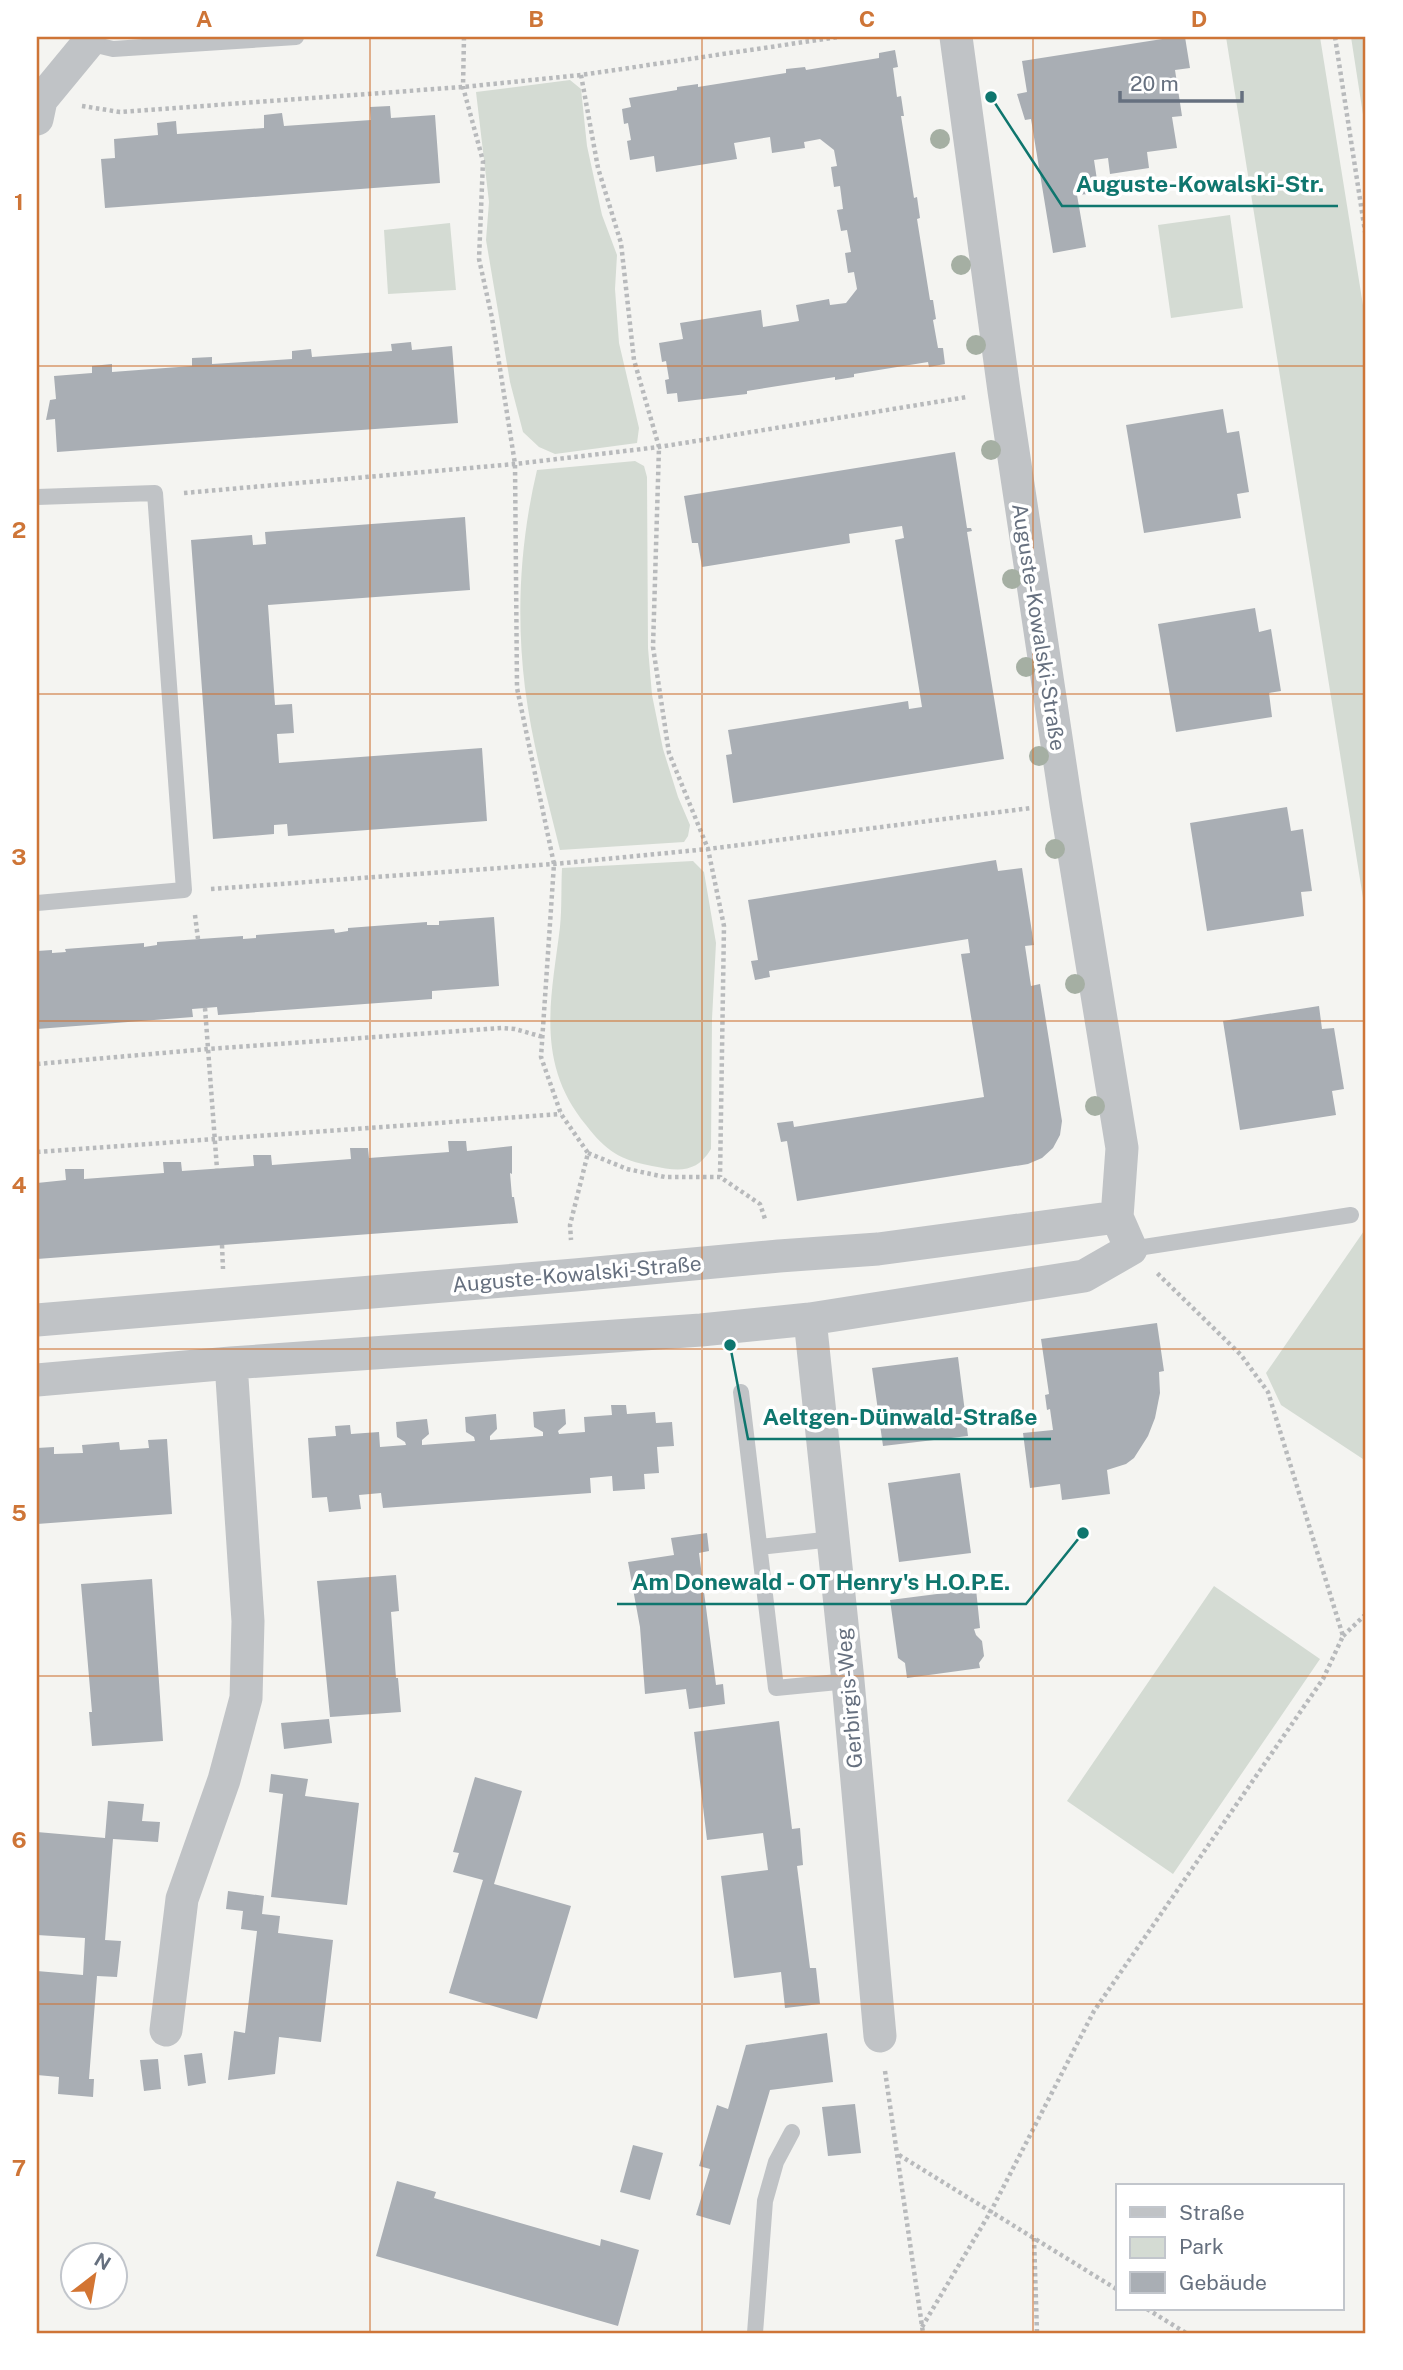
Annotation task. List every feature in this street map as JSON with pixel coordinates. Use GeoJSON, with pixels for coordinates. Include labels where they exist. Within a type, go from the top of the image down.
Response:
{"type":"FeatureCollection","features":[{"type":"Feature","properties":{"kind":"street","name":"Auguste-Kowalski-Straße"},"geometry":{"type":"LineString","coordinates":[[956,37],[1003,391],[1122,1148],[1117,1217],[1131,1249]]}},
{"type":"Feature","properties":{"kind":"street"},"geometry":{"type":"LineString","coordinates":[[39,110],[88,43]]}},
{"type":"Feature","properties":{"kind":"street","name":"Auguste-Kowalski-Straße"},"geometry":{"type":"LineString","coordinates":[[37,1320],[779,1256],[878,1250],[1117,1217]]}},
{"type":"Feature","properties":{"kind":"street"},"geometry":{"type":"LineString","coordinates":[[37,1380],[231,1363],[701,1330],[810,1319],[1084,1276],[1131,1249]]}},
{"type":"Feature","properties":{"kind":"street","name":"Gerbirgis-Weg"},"geometry":{"type":"LineString","coordinates":[[810,1319],[848,1681],[880,2036]]}},
{"type":"Feature","properties":{"kind":"street"},"geometry":{"type":"LineString","coordinates":[[166,2031],[182,1899],[224,1780],[246,1698],[248,1621],[231,1363]]}},
{"type":"Feature","properties":{"kind":"lane"},"geometry":{"type":"LineString","coordinates":[[88,43],[114,49],[296,37]]}},
{"type":"Feature","properties":{"kind":"lane"},"geometry":{"type":"LineString","coordinates":[[37,496],[155,493],[184,890],[37,903]]}},
{"type":"Feature","properties":{"kind":"lane"},"geometry":{"type":"LineString","coordinates":[[1131,1249],[1352,1214]]}},
{"type":"Feature","properties":{"kind":"lane"},"geometry":{"type":"LineString","coordinates":[[741,1392],[776,1688],[848,1681]]}},
{"type":"Feature","properties":{"kind":"lane"},"geometry":{"type":"LineString","coordinates":[[760,1547],[833,1539]]}},
{"type":"Feature","properties":{"kind":"lane"},"geometry":{"type":"LineString","coordinates":[[755,2333],[765,2201],[776,2162],[792,2132]]}},
{"type":"Feature","properties":{"kind":"path"},"geometry":{"type":"LineString","coordinates":[[464,37],[463,87],[483,161],[479,259],[492,318],[515,464],[516,688],[554,864],[541,1057],[561,1114],[587,1153],[627,1169],[665,1177],[720,1177],[760,1204],[779,1256]]}},
{"type":"Feature","properties":{"kind":"path"},"geometry":{"type":"LineString","coordinates":[[39,110],[120,112],[463,87],[581,75],[838,37]]}},
{"type":"Feature","properties":{"kind":"path"},"geometry":{"type":"LineString","coordinates":[[1335,37],[1366,238]]}},
{"type":"Feature","properties":{"kind":"path"},"geometry":{"type":"LineString","coordinates":[[581,75],[598,168],[621,243],[634,360],[659,447],[653,647],[669,753],[708,849],[724,926],[720,1177]]}},
{"type":"Feature","properties":{"kind":"path"},"geometry":{"type":"LineString","coordinates":[[155,493],[175,494],[515,464],[659,447],[1003,391]]}},
{"type":"Feature","properties":{"kind":"path"},"geometry":{"type":"LineString","coordinates":[[184,890],[554,864],[708,849],[1066,804]]}},
{"type":"Feature","properties":{"kind":"path"},"geometry":{"type":"LineString","coordinates":[[205,1008],[217,1169]]}},
{"type":"Feature","properties":{"kind":"path"},"geometry":{"type":"LineString","coordinates":[[37,1064],[502,1028],[543,1037]]}},
{"type":"Feature","properties":{"kind":"path"},"geometry":{"type":"LineString","coordinates":[[37,1152],[561,1114]]}},
{"type":"Feature","properties":{"kind":"path"},"geometry":{"type":"LineString","coordinates":[[575,1275],[570,1225],[587,1153]]}},
{"type":"Feature","properties":{"kind":"path"},"geometry":{"type":"LineString","coordinates":[[1131,1249],[1241,1355],[1268,1392],[1343,1636]]}},
{"type":"Feature","properties":{"kind":"path"},"geometry":{"type":"LineString","coordinates":[[923,2330],[991,2211],[1094,2011],[1323,1679],[1343,1636],[1366,1614]]}},
{"type":"Feature","properties":{"kind":"path"},"geometry":{"type":"LineString","coordinates":[[880,2036],[923,2330]]}},
{"type":"Feature","properties":{"kind":"path"},"geometry":{"type":"LineString","coordinates":[[899,2155],[1116,2289]]}},
{"type":"Feature","properties":{"kind":"path"},"geometry":{"type":"LineString","coordinates":[[1034,2238],[1037,2333]]}},
{"type":"Feature","properties":{"kind":"path"},"geometry":{"type":"LineString","coordinates":[[1149,2310],[1186,2333]]}},
{"type":"Feature","properties":{"kind":"green space"},"geometry":{"type":"Polygon","coordinates":[[[1226,37],[1320,37],[1366,324],[1366,917],[1226,37]]]}},
{"type":"Feature","properties":{"kind":"green space"},"geometry":{"type":"Polygon","coordinates":[[[1351,37],[1366,37],[1366,134],[1351,37]]]}},
{"type":"Feature","properties":{"kind":"green space"},"geometry":{"type":"Polygon","coordinates":[[[570,80],[581,89],[587,146],[602,215],[617,255],[615,289],[619,343],[639,428],[637,443],[555,454],[539,447],[523,432],[510,382],[486,240],[489,202],[476,92],[570,80]]]}},
{"type":"Feature","properties":{"kind":"green space"},"geometry":{"type":"Polygon","coordinates":[[[1230,215],[1243,308],[1171,318],[1158,225],[1230,215]]]}},
{"type":"Feature","properties":{"kind":"green space"},"geometry":{"type":"Polygon","coordinates":[[[450,223],[456,290],[388,294],[384,230],[450,223]]]}},
{"type":"Feature","properties":{"kind":"green space"},"geometry":{"type":"Polygon","coordinates":[[[635,461],[644,466],[647,477],[648,648],[652,695],[663,749],[690,825],[688,836],[684,842],[560,850],[540,770],[522,661],[521,579],[531,497],[537,470],[635,461]]]}},
{"type":"Feature","properties":{"kind":"green space"},"geometry":{"type":"Polygon","coordinates":[[[693,861],[704,872],[716,943],[712,1019],[711,1149],[693,1167],[670,1169],[641,1164],[614,1153],[600,1142],[586,1125],[570,1102],[559,1078],[550,1030],[551,1005],[561,920],[562,868],[693,861]]]}},
{"type":"Feature","properties":{"kind":"green space"},"geometry":{"type":"Polygon","coordinates":[[[1366,1228],[1366,1461],[1281,1405],[1266,1373],[1366,1228]]]}},
{"type":"Feature","properties":{"kind":"green space"},"geometry":{"type":"Polygon","coordinates":[[[1214,1586],[1320,1659],[1173,1874],[1067,1801],[1214,1586]]]}},
{"type":"Feature","properties":{"kind":"building"},"geometry":{"type":"Polygon","coordinates":[[[1185,37],[1190,68],[1175,70],[1182,116],[1172,117],[1177,148],[1147,152],[1149,168],[1110,174],[1108,158],[1094,160],[1099,193],[1077,195],[1086,247],[1053,253],[1031,119],[1025,120],[1017,94],[1027,92],[1022,61],[1185,37]]]}},
{"type":"Feature","properties":{"kind":"building"},"geometry":{"type":"Polygon","coordinates":[[[895,50],[898,67],[893,68],[897,97],[901,96],[904,116],[901,116],[914,198],[917,197],[920,218],[917,219],[930,300],[933,300],[936,319],[933,320],[938,348],[943,348],[945,364],[929,367],[928,362],[854,374],[854,377],[835,380],[835,377],[747,391],[747,394],[678,402],[677,393],[667,394],[665,380],[669,379],[666,361],[662,362],[659,343],[683,339],[680,323],[761,310],[763,327],[799,321],[796,305],[829,299],[830,305],[846,303],[857,289],[854,272],[848,273],[845,253],[851,252],[847,230],[841,231],[837,210],[843,209],[840,186],[834,187],[831,167],[837,166],[834,150],[820,139],[804,142],[805,148],[772,153],[770,137],[734,143],[737,159],[656,172],[654,156],[630,160],[627,141],[631,140],[628,123],[624,124],[622,109],[631,107],[629,98],[677,90],[677,87],[698,84],[698,87],[786,73],[786,69],[805,67],[806,70],[879,58],[879,53],[895,50]]]}},
{"type":"Feature","properties":{"kind":"building"},"geometry":{"type":"Polygon","coordinates":[[[390,106],[391,118],[435,115],[440,183],[105,208],[101,159],[115,158],[114,139],[158,135],[157,123],[176,121],[177,134],[264,128],[264,115],[282,113],[284,126],[371,120],[370,107],[390,106]]]}},
{"type":"Feature","properties":{"kind":"building"},"geometry":{"type":"Polygon","coordinates":[[[411,342],[412,350],[452,346],[458,423],[57,452],[55,419],[46,420],[50,400],[56,399],[54,376],[92,373],[92,366],[112,364],[112,372],[192,366],[192,358],[212,357],[212,364],[292,359],[292,351],[311,349],[312,357],[392,351],[391,344],[411,342]]]}},
{"type":"Feature","properties":{"kind":"building"},"geometry":{"type":"Polygon","coordinates":[[[1223,409],[1227,433],[1239,431],[1249,492],[1237,494],[1241,518],[1144,533],[1126,425],[1223,409]]]}},
{"type":"Feature","properties":{"kind":"building"},"geometry":{"type":"Polygon","coordinates":[[[955,452],[967,528],[972,531],[967,532],[1004,759],[733,803],[726,755],[732,754],[728,730],[908,701],[909,709],[922,707],[895,540],[904,538],[902,526],[849,534],[850,543],[702,567],[698,543],[692,543],[684,496],[955,452]]]}},
{"type":"Feature","properties":{"kind":"building"},"geometry":{"type":"Polygon","coordinates":[[[465,517],[470,590],[268,605],[275,705],[292,704],[294,733],[277,734],[279,763],[482,748],[487,821],[288,836],[287,824],[274,825],[274,834],[213,839],[191,540],[252,535],[253,545],[266,544],[265,532],[465,517]]]}},
{"type":"Feature","properties":{"kind":"building"},"geometry":{"type":"Polygon","coordinates":[[[1255,608],[1259,632],[1271,629],[1281,691],[1269,693],[1272,717],[1176,732],[1158,624],[1255,608]]]}},
{"type":"Feature","properties":{"kind":"building"},"geometry":{"type":"Polygon","coordinates":[[[1287,807],[1291,831],[1303,829],[1312,891],[1301,892],[1304,916],[1207,931],[1190,823],[1287,807]]]}},
{"type":"Feature","properties":{"kind":"building"},"geometry":{"type":"Polygon","coordinates":[[[996,860],[998,871],[1022,868],[1034,945],[1025,946],[1031,986],[1040,984],[1062,1121],[1060,1135],[1053,1148],[1042,1158],[1028,1164],[797,1201],[787,1141],[781,1142],[777,1123],[793,1121],[794,1127],[984,1097],[961,954],[970,953],[968,939],[769,971],[770,977],[755,980],[751,961],[758,960],[748,900],[996,860]]]}},
{"type":"Feature","properties":{"kind":"building"},"geometry":{"type":"Polygon","coordinates":[[[494,917],[499,986],[432,991],[432,999],[218,1015],[217,1007],[192,1009],[193,1017],[37,1029],[37,951],[66,952],[65,949],[144,943],[144,947],[157,945],[157,942],[243,936],[243,939],[256,938],[256,935],[334,929],[335,933],[348,931],[348,928],[427,922],[427,925],[439,925],[439,921],[494,917]]]}},
{"type":"Feature","properties":{"kind":"building"},"geometry":{"type":"Polygon","coordinates":[[[1319,1006],[1322,1029],[1334,1028],[1344,1089],[1332,1091],[1336,1115],[1240,1130],[1223,1021],[1319,1006]]]}},
{"type":"Feature","properties":{"kind":"building"},"geometry":{"type":"Polygon","coordinates":[[[448,1141],[466,1141],[467,1151],[512,1146],[512,1174],[510,1173],[518,1223],[37,1259],[37,1183],[66,1180],[65,1169],[84,1169],[84,1179],[164,1173],[163,1162],[181,1162],[182,1171],[254,1166],[253,1155],[271,1155],[272,1165],[351,1159],[350,1148],[368,1148],[369,1158],[449,1152],[448,1141]]]}},
{"type":"Feature","properties":{"kind":"building"},"geometry":{"type":"Polygon","coordinates":[[[1157,1323],[1164,1371],[1159,1372],[1160,1393],[1155,1418],[1148,1436],[1134,1458],[1126,1464],[1107,1470],[1110,1494],[1062,1500],[1060,1484],[1030,1488],[1023,1433],[1053,1430],[1045,1395],[1049,1394],[1041,1339],[1157,1323]]]}},
{"type":"Feature","properties":{"kind":"building"},"geometry":{"type":"Polygon","coordinates":[[[958,1357],[968,1436],[883,1446],[872,1368],[958,1357]]]}},
{"type":"Feature","properties":{"kind":"building"},"geometry":{"type":"Polygon","coordinates":[[[611,1405],[626,1405],[627,1414],[655,1412],[656,1423],[672,1422],[674,1446],[657,1447],[659,1473],[644,1474],[645,1489],[613,1491],[612,1476],[590,1478],[591,1493],[383,1508],[381,1493],[359,1495],[361,1509],[329,1512],[327,1497],[312,1498],[308,1438],[336,1436],[335,1426],[350,1425],[351,1434],[379,1432],[380,1447],[406,1445],[397,1437],[396,1422],[427,1419],[429,1434],[422,1440],[422,1445],[475,1441],[474,1437],[466,1432],[465,1417],[496,1414],[497,1429],[490,1436],[490,1440],[543,1436],[543,1432],[534,1427],[533,1412],[565,1409],[566,1424],[558,1431],[559,1434],[585,1432],[584,1417],[612,1415],[611,1405]]]}},
{"type":"Feature","properties":{"kind":"building"},"geometry":{"type":"Polygon","coordinates":[[[167,1439],[172,1514],[37,1524],[37,1448],[54,1447],[54,1454],[83,1453],[82,1445],[119,1442],[120,1450],[149,1448],[148,1440],[167,1439]]]}},
{"type":"Feature","properties":{"kind":"building"},"geometry":{"type":"Polygon","coordinates":[[[960,1473],[971,1553],[899,1562],[888,1483],[960,1473]]]}},
{"type":"Feature","properties":{"kind":"building"},"geometry":{"type":"Polygon","coordinates":[[[707,1533],[709,1551],[699,1553],[716,1685],[723,1684],[725,1704],[689,1709],[686,1689],[645,1694],[640,1627],[628,1562],[674,1555],[671,1538],[707,1533]]]}},
{"type":"Feature","properties":{"kind":"building"},"geometry":{"type":"Polygon","coordinates":[[[396,1575],[399,1611],[391,1612],[401,1712],[330,1717],[317,1581],[396,1575]]]}},
{"type":"Feature","properties":{"kind":"building"},"geometry":{"type":"Polygon","coordinates":[[[152,1579],[163,1741],[92,1746],[89,1712],[92,1712],[81,1584],[152,1579]]]}},
{"type":"Feature","properties":{"kind":"building"},"geometry":{"type":"Polygon","coordinates":[[[976,1589],[980,1628],[974,1629],[982,1641],[984,1656],[979,1663],[980,1668],[907,1678],[905,1663],[898,1658],[890,1600],[976,1589]]]}},
{"type":"Feature","properties":{"kind":"building"},"geometry":{"type":"Polygon","coordinates":[[[329,1719],[332,1743],[284,1749],[281,1723],[329,1719]]]}},
{"type":"Feature","properties":{"kind":"building"},"geometry":{"type":"Polygon","coordinates":[[[779,1721],[792,1829],[800,1828],[803,1865],[797,1866],[810,1968],[816,1968],[820,2004],[785,2008],[781,1972],[734,1978],[721,1876],[768,1870],[763,1833],[707,1840],[694,1732],[779,1721]]]}},
{"type":"Feature","properties":{"kind":"building"},"geometry":{"type":"Polygon","coordinates":[[[271,1774],[308,1779],[305,1796],[359,1803],[347,1905],[271,1897],[283,1794],[269,1792],[271,1774]]]}},
{"type":"Feature","properties":{"kind":"building"},"geometry":{"type":"Polygon","coordinates":[[[475,1777],[522,1791],[494,1884],[571,1906],[537,2019],[449,1993],[483,1880],[453,1872],[459,1853],[453,1852],[475,1777]]]}},
{"type":"Feature","properties":{"kind":"building"},"geometry":{"type":"Polygon","coordinates":[[[108,1801],[144,1804],[142,1821],[160,1822],[158,1842],[113,1839],[105,1940],[121,1941],[117,1977],[97,1976],[89,2079],[94,2079],[93,2097],[58,2094],[59,2077],[37,2075],[37,1971],[83,1975],[85,1938],[37,1935],[37,1832],[105,1838],[108,1801]]]}},
{"type":"Feature","properties":{"kind":"building"},"geometry":{"type":"Polygon","coordinates":[[[228,1891],[264,1896],[262,1914],[280,1916],[278,1933],[333,1940],[321,2042],[279,2037],[275,2074],[228,2080],[234,2031],[245,2033],[257,1931],[241,1929],[243,1911],[226,1909],[228,1891]]]}},
{"type":"Feature","properties":{"kind":"building"},"geometry":{"type":"Polygon","coordinates":[[[827,2033],[833,2082],[770,2090],[730,2225],[696,2215],[710,2169],[699,2166],[717,2105],[728,2109],[746,2045],[827,2033]]]}},
{"type":"Feature","properties":{"kind":"building"},"geometry":{"type":"Polygon","coordinates":[[[202,2053],[206,2083],[188,2086],[184,2055],[202,2053]]]}},
{"type":"Feature","properties":{"kind":"building"},"geometry":{"type":"Polygon","coordinates":[[[158,2059],[161,2089],[144,2091],[140,2060],[158,2059]]]}},
{"type":"Feature","properties":{"kind":"building"},"geometry":{"type":"Polygon","coordinates":[[[855,2104],[861,2153],[828,2156],[822,2107],[855,2104]]]}},
{"type":"Feature","properties":{"kind":"building"},"geometry":{"type":"Polygon","coordinates":[[[633,2145],[663,2153],[650,2200],[620,2192],[633,2145]]]}},
{"type":"Feature","properties":{"kind":"building"},"geometry":{"type":"Polygon","coordinates":[[[397,2181],[436,2192],[434,2198],[600,2246],[601,2239],[639,2250],[618,2326],[376,2256],[397,2181]]]}},
{"type":"Feature","properties":{"kind":"place","name":"Auguste-Kowalski-Str."},"geometry":{"type":"Point","coordinates":[991,97]}},
{"type":"Feature","properties":{"kind":"place","name":"Aeltgen-Dünwald-Straße"},"geometry":{"type":"Point","coordinates":[730,1345]}},
{"type":"Feature","properties":{"kind":"place","name":"Am Donewald - OT Henry's H.O.P.E."},"geometry":{"type":"Point","coordinates":[1083,1533]}}]}
